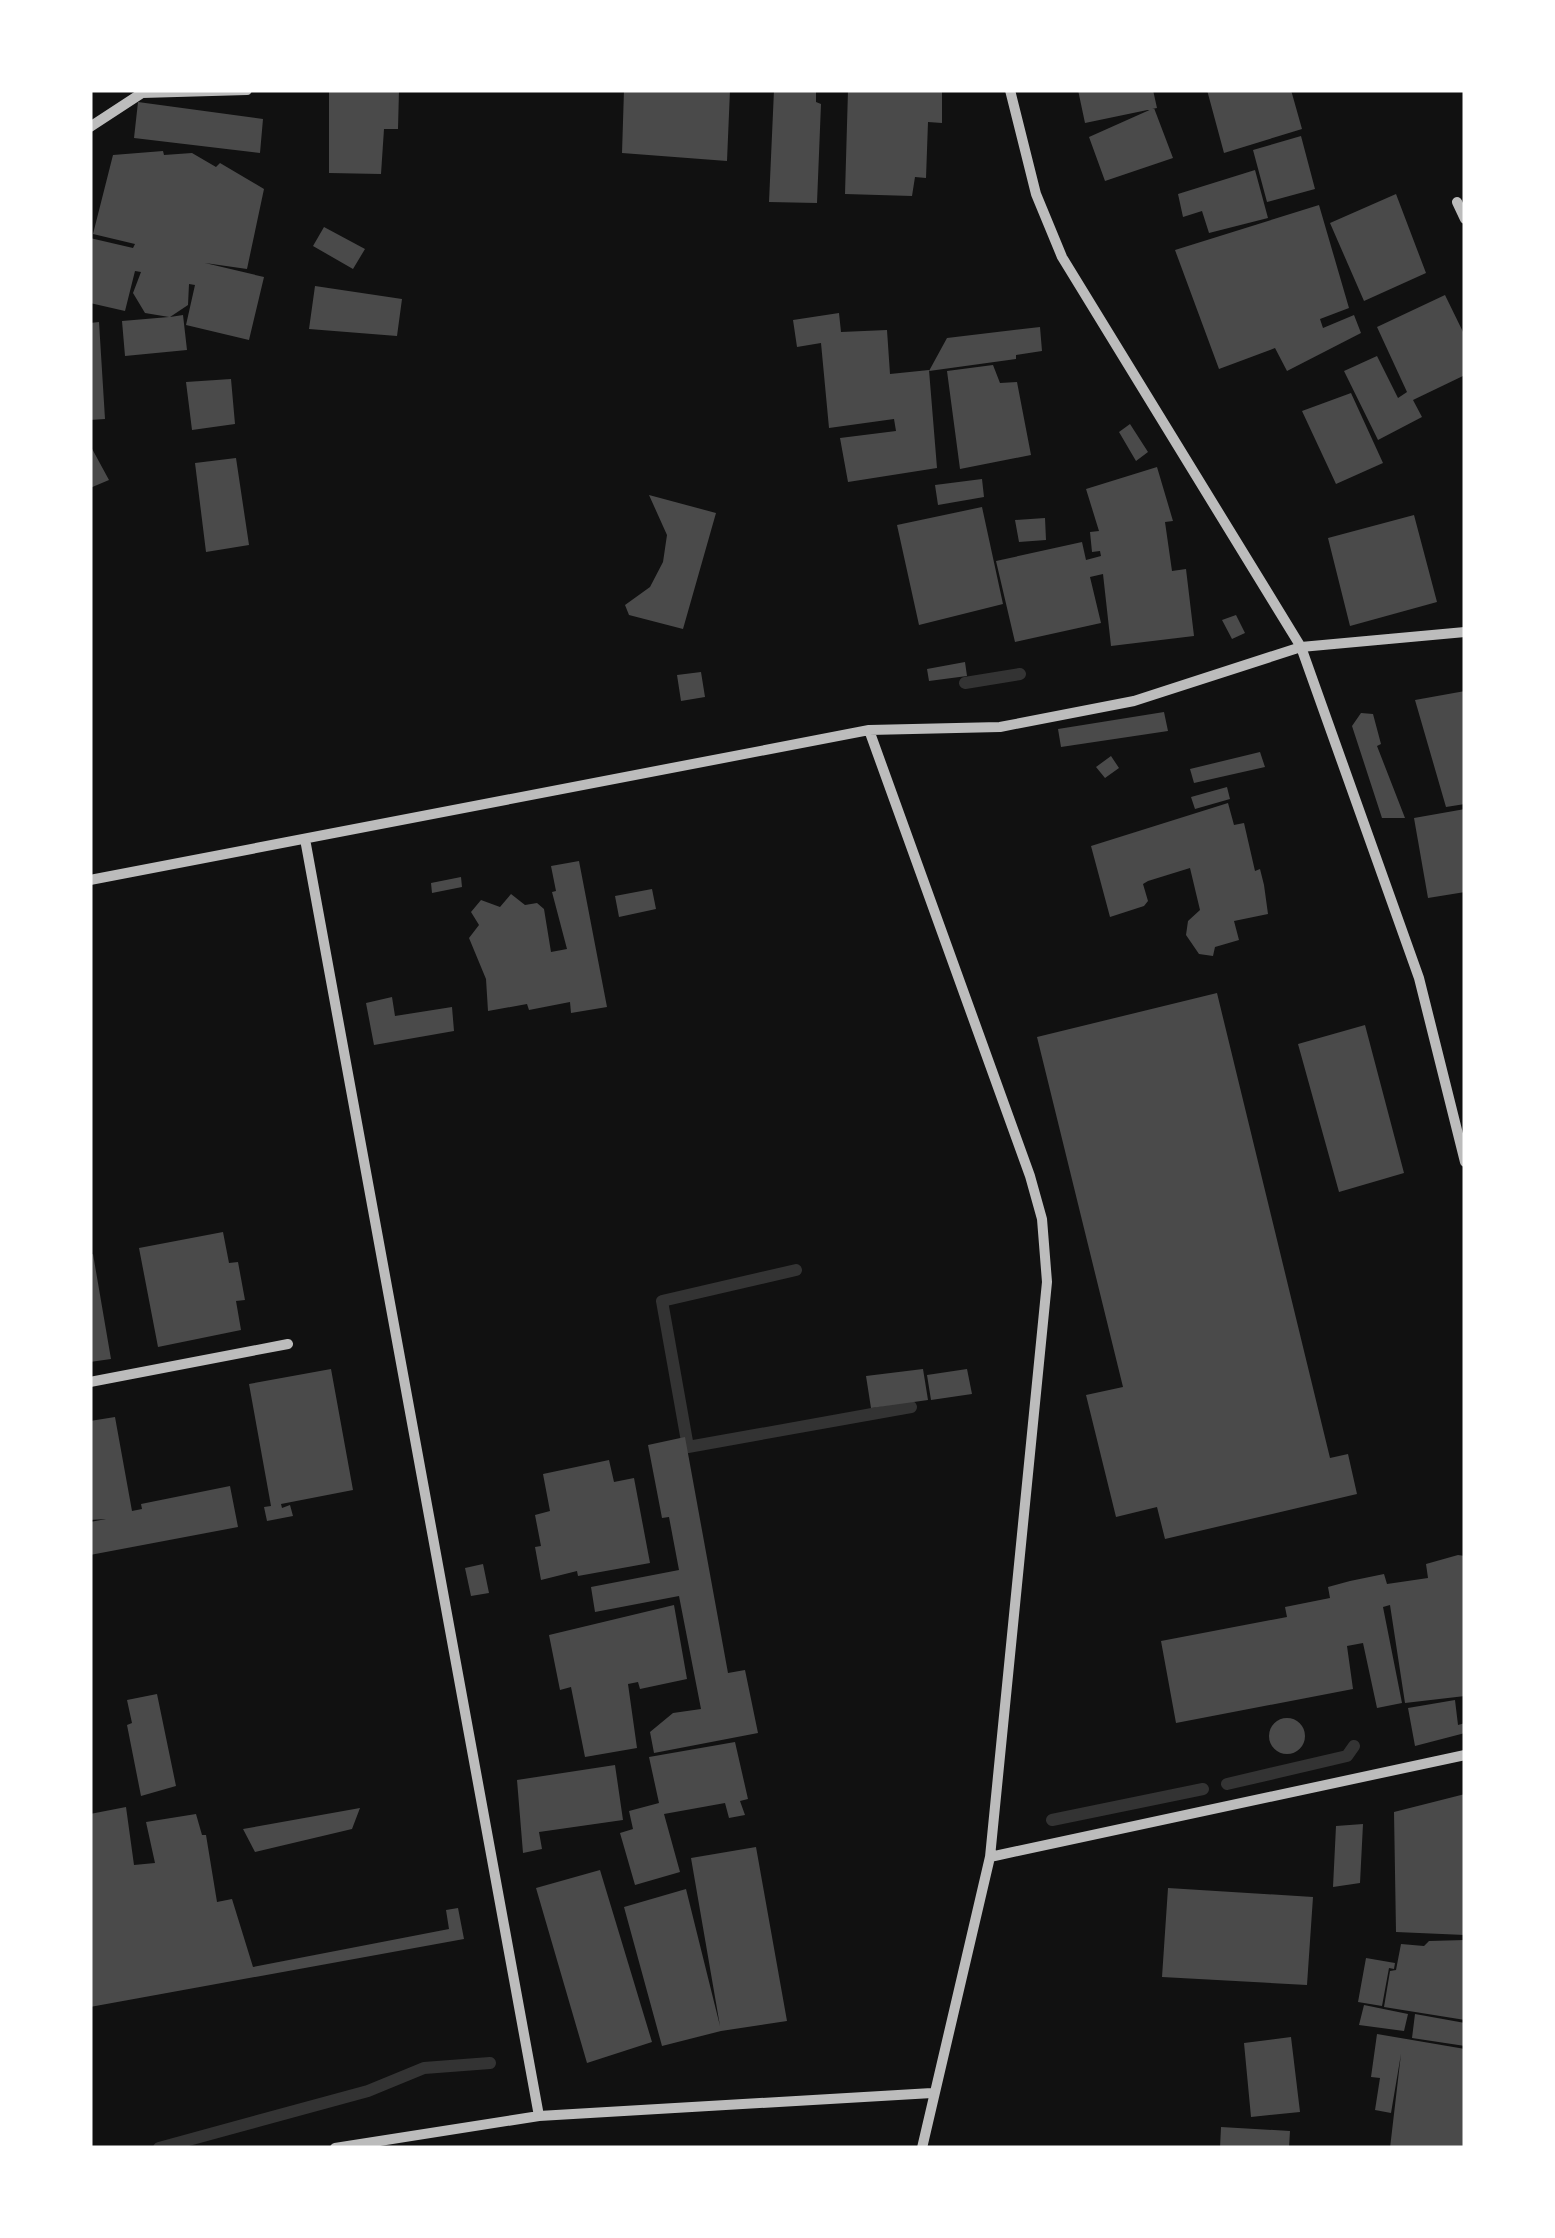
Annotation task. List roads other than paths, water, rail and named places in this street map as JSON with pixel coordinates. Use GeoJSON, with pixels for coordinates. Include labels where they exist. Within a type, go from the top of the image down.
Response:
{"type":"FeatureCollection","features":[{"type":"Feature","properties":{"kind":"street"},"geometry":{"type":"LineString","coordinates":[[90,127],[142,93],[247,90]]}},
{"type":"Feature","properties":{"kind":"street"},"geometry":{"type":"LineString","coordinates":[[1010,90],[1036,194],[1062,257],[1301,647],[1419,978],[1465,1162]]}},
{"type":"Feature","properties":{"kind":"street"},"geometry":{"type":"LineString","coordinates":[[1456,202],[1465,219]]}},
{"type":"Feature","properties":{"kind":"street"},"geometry":{"type":"LineString","coordinates":[[90,880],[869,730],[1000,727],[1134,701],[1301,647],[1465,632]]}},
{"type":"Feature","properties":{"kind":"street"},"geometry":{"type":"LineString","coordinates":[[869,730],[1042,1219],[1047,1282],[990,1858],[922,2148]]}},
{"type":"Feature","properties":{"kind":"street"},"geometry":{"type":"LineString","coordinates":[[305,838],[538,2116]]}},
{"type":"Feature","properties":{"kind":"street"},"geometry":{"type":"LineString","coordinates":[[90,1382],[288,1344]]}},
{"type":"Feature","properties":{"kind":"street"},"geometry":{"type":"LineString","coordinates":[[990,1858],[1465,1755]]}},
{"type":"Feature","properties":{"kind":"street"},"geometry":{"type":"LineString","coordinates":[[335,2148],[538,2116],[932,2093]]}},
{"type":"Feature","properties":{"kind":"waterway"},"geometry":{"type":"LineString","coordinates":[[965,683],[1020,674]]}},
{"type":"Feature","properties":{"kind":"waterway"},"geometry":{"type":"LineString","coordinates":[[796,1270],[662,1301],[688,1447],[911,1407]]}},
{"type":"Feature","properties":{"kind":"waterway"},"geometry":{"type":"LineString","coordinates":[[1227,1784],[1347,1756],[1354,1746]]}},
{"type":"Feature","properties":{"kind":"waterway"},"geometry":{"type":"LineString","coordinates":[[1052,1820],[1203,1789]]}},
{"type":"Feature","properties":{"kind":"waterway"},"geometry":{"type":"LineString","coordinates":[[159,2148],[368,2091],[424,2068],[490,2063]]}}]}
